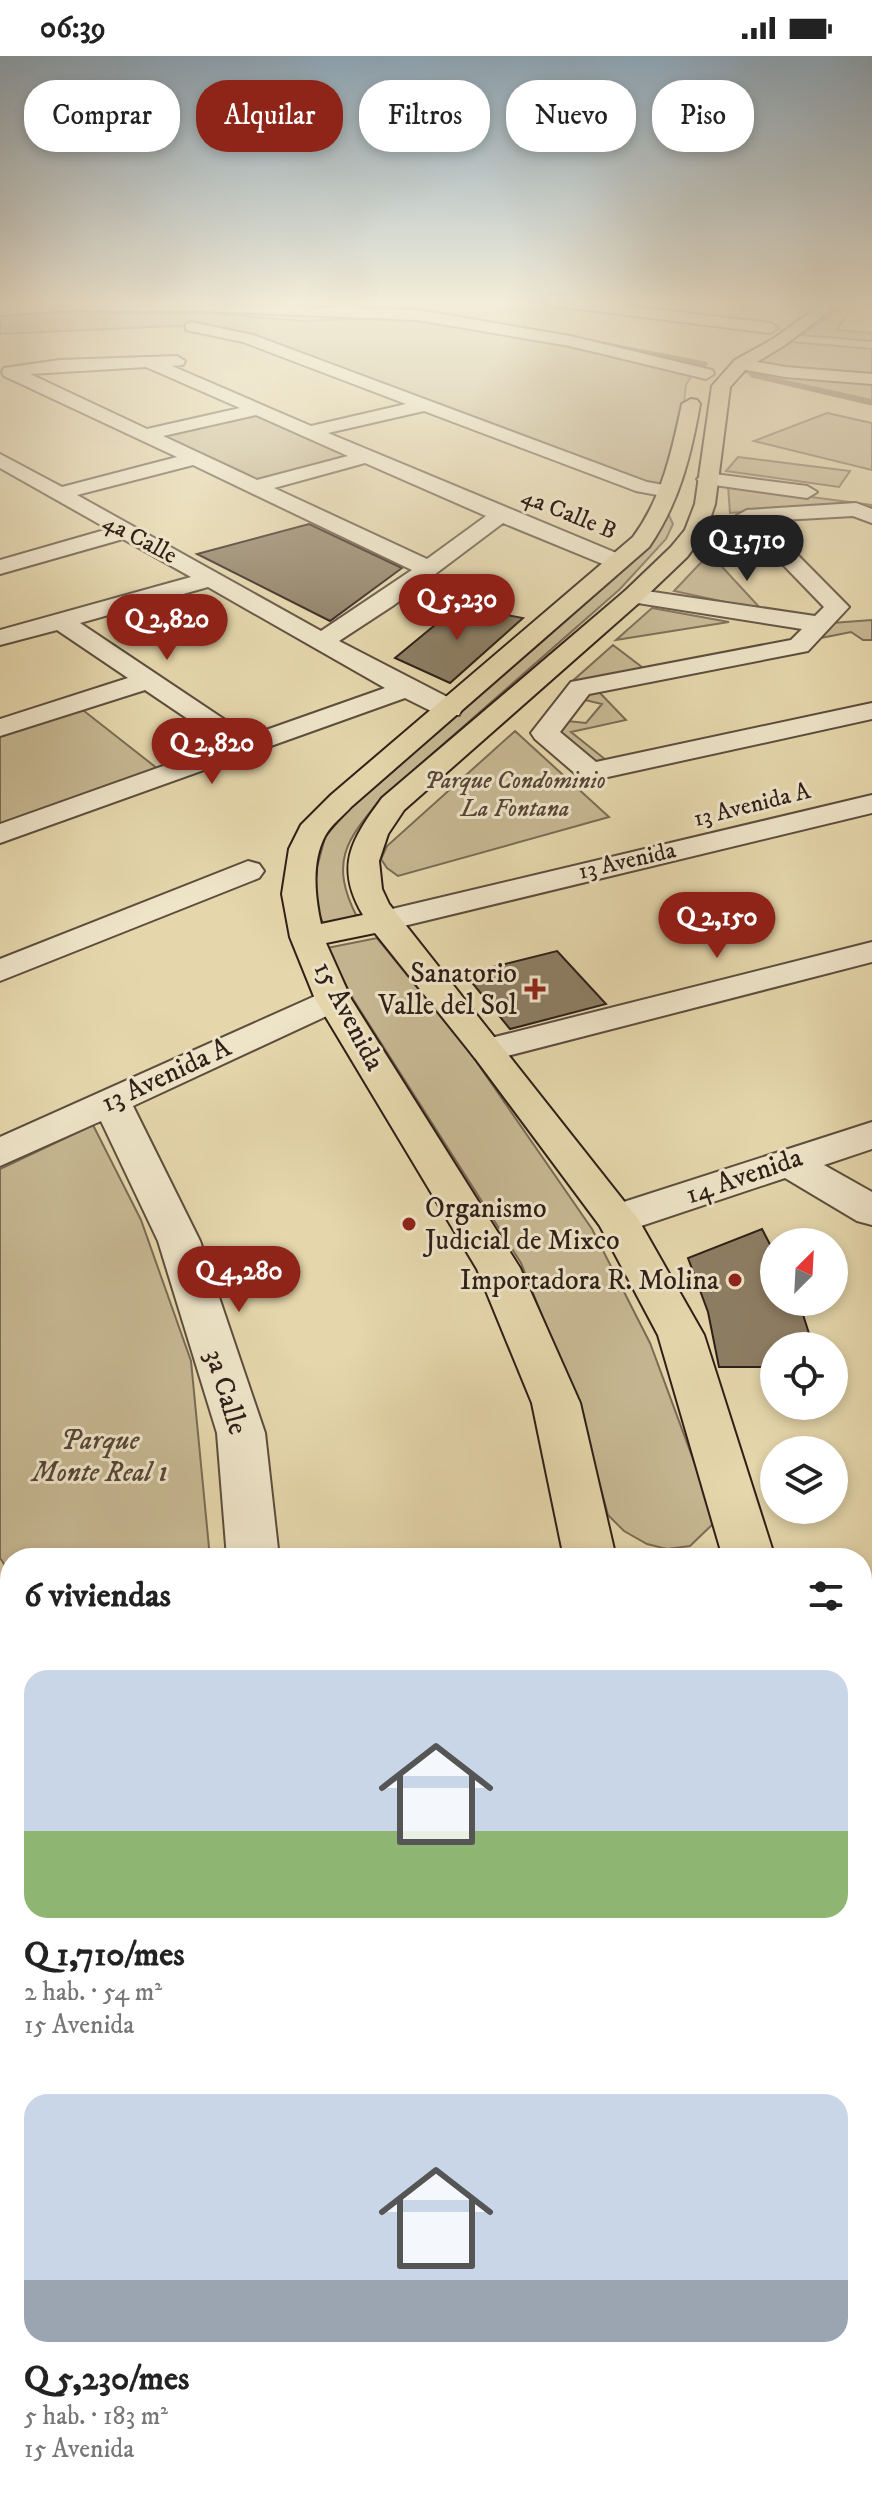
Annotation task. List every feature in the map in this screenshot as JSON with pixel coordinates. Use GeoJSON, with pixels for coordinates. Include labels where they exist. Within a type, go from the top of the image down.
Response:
{"type":"FeatureCollection","features":[{"type":"Feature","properties":{"kind":"main road","name":"15 Avenida"},"geometry":{"type":"LineString","coordinates":[[588,1548],[556,1403],[498,1268],[333,999],[307,937],[298,894],[305,849],[312,831],[341,801],[618,562],[654,525],[681,455],[688,415]]}},
{"type":"Feature","properties":{"kind":"main road"},"geometry":{"type":"LineString","coordinates":[[717,415],[705,504],[695,531],[648,592],[574,647],[393,804],[368,838],[362,867],[368,899],[398,917],[488,1050],[617,1219],[681,1335],[746,1548]]}},
{"type":"Feature","properties":{"kind":"main road"},"geometry":{"type":"LineString","coordinates":[[668,491],[680,499],[695,531]]}},
{"type":"Feature","properties":{"kind":"main road"},"geometry":{"type":"LineString","coordinates":[[307,937],[398,917]]}},
{"type":"Feature","properties":{"kind":"street"},"geometry":{"type":"LineString","coordinates":[[100,415],[429,569]]}},
{"type":"Feature","properties":{"kind":"street"},"geometry":{"type":"LineString","coordinates":[[144,435],[232,415]]}},
{"type":"Feature","properties":{"kind":"street","name":"4a Calle B"},"geometry":{"type":"LineString","coordinates":[[269,415],[618,562]]}},
{"type":"Feature","properties":{"kind":"street"},"geometry":{"type":"LineString","coordinates":[[309,432],[381,415]]}},
{"type":"Feature","properties":{"kind":"street"},"geometry":{"type":"LineString","coordinates":[[454,415],[643,487],[668,491]]}},
{"type":"Feature","properties":{"kind":"street"},"geometry":{"type":"LineString","coordinates":[[254,487],[366,457]]}},
{"type":"Feature","properties":{"kind":"street"},"geometry":{"type":"LineString","coordinates":[[58,494],[193,459]]}},
{"type":"Feature","properties":{"kind":"street","name":"4a Calle"},"geometry":{"type":"LineString","coordinates":[[0,460],[406,689],[449,709]]}},
{"type":"Feature","properties":{"kind":"street"},"geometry":{"type":"LineString","coordinates":[[708,475],[872,494]]}},
{"type":"Feature","properties":{"kind":"street"},"geometry":{"type":"LineString","coordinates":[[708,475],[872,501]]}},
{"type":"Feature","properties":{"kind":"street"},"geometry":{"type":"LineString","coordinates":[[872,517],[856,509],[746,517],[835,604],[799,646],[580,688],[545,733],[588,770],[594,771],[872,711]]}},
{"type":"Feature","properties":{"kind":"street"},"geometry":{"type":"LineString","coordinates":[[323,640],[429,569],[501,515]]}},
{"type":"Feature","properties":{"kind":"street"},"geometry":{"type":"LineString","coordinates":[[0,567],[126,531]]}},
{"type":"Feature","properties":{"kind":"street"},"geometry":{"type":"LineString","coordinates":[[0,638],[214,578]]}},
{"type":"Feature","properties":{"kind":"street"},"geometry":{"type":"LineString","coordinates":[[648,592],[703,609],[763,614],[818,624]]}},
{"type":"Feature","properties":{"kind":"street"},"geometry":{"type":"LineString","coordinates":[[60,621],[246,746]]}},
{"type":"Feature","properties":{"kind":"street"},"geometry":{"type":"LineString","coordinates":[[0,728],[149,680]]}},
{"type":"Feature","properties":{"kind":"street"},"geometry":{"type":"LineString","coordinates":[[0,834],[406,689]]}},
{"type":"Feature","properties":{"kind":"street","name":"13 Avenida A"},"geometry":{"type":"LineString","coordinates":[[398,917],[435,883],[872,776]]}},
{"type":"Feature","properties":{"kind":"street","name":"13 Avenida"},"geometry":{"type":"LineString","coordinates":[[398,917],[872,804]]}},
{"type":"Feature","properties":{"kind":"street"},"geometry":{"type":"LineString","coordinates":[[0,971],[248,871]]}},
{"type":"Feature","properties":{"kind":"street"},"geometry":{"type":"LineString","coordinates":[[488,1050],[872,952]]}},
{"type":"Feature","properties":{"kind":"street","name":"13 Avenida A"},"geometry":{"type":"LineString","coordinates":[[0,1153],[333,999]]}},
{"type":"Feature","properties":{"kind":"street","name":"3a Calle"},"geometry":{"type":"LineString","coordinates":[[111,1101],[179,1241],[241,1433],[252,1548]]}},
{"type":"Feature","properties":{"kind":"street","name":"14 Avenida"},"geometry":{"type":"LineString","coordinates":[[617,1219],[872,1135]]}},
{"type":"Feature","properties":{"kind":"street"},"geometry":{"type":"LineString","coordinates":[[787,1161],[872,1211]]}},
{"type":"Feature","properties":{"kind":"green space"},"geometry":{"type":"Polygon","coordinates":[[[255,415],[348,455],[256,481],[158,435],[255,415]]]}},
{"type":"Feature","properties":{"kind":"green space"},"geometry":{"type":"Polygon","coordinates":[[[450,415],[683,415],[678,455],[657,491],[450,415]]]}},
{"type":"Feature","properties":{"kind":"green space"},"geometry":{"type":"Polygon","coordinates":[[[821,415],[838,415],[872,423],[872,470],[754,441],[821,415]]]}},
{"type":"Feature","properties":{"kind":"green space"},"geometry":{"type":"Polygon","coordinates":[[[738,457],[850,471],[839,487],[726,471],[738,457]]]}},
{"type":"Feature","properties":{"kind":"green space"},"geometry":{"type":"Polygon","coordinates":[[[728,486],[872,505],[872,512],[844,504],[730,513],[728,486]]]}},
{"type":"Feature","properties":{"kind":"green space"},"geometry":{"type":"Polygon","coordinates":[[[666,509],[673,524],[666,539],[620,589],[382,798],[369,813],[351,840],[343,866],[344,881],[357,917],[324,925],[312,899],[325,837],[349,808],[666,509]]]}},
{"type":"Feature","properties":{"kind":"green space"},"geometry":{"type":"Polygon","coordinates":[[[727,520],[731,520],[744,533],[732,535],[750,554],[713,557],[762,610],[674,591],[710,553],[727,520]]]}},
{"type":"Feature","properties":{"kind":"green space"},"geometry":{"type":"Polygon","coordinates":[[[652,608],[729,622],[616,640],[652,608]]]}},
{"type":"Feature","properties":{"kind":"green space"},"geometry":{"type":"Polygon","coordinates":[[[872,620],[872,640],[863,640],[851,632],[821,638],[832,623],[872,620]]]}},
{"type":"Feature","properties":{"kind":"green space"},"geometry":{"type":"Polygon","coordinates":[[[613,645],[647,671],[568,685],[613,645]]]}},
{"type":"Feature","properties":{"kind":"green space"},"geometry":{"type":"Polygon","coordinates":[[[599,692],[626,720],[571,732],[606,760],[591,762],[557,731],[567,721],[586,723],[602,704],[585,700],[587,693],[599,692]]]}},
{"type":"Feature","properties":{"kind":"green space"},"geometry":{"type":"Polygon","coordinates":[[[79,707],[158,769],[0,825],[0,733],[79,707]]]}},
{"type":"Feature","properties":{"kind":"green space","name":"Parque Condominio La Fontana"},"geometry":{"type":"Polygon","coordinates":[[[515,731],[609,817],[398,876],[387,868],[381,859],[387,846],[515,731]]]}},
{"type":"Feature","properties":{"kind":"green space"},"geometry":{"type":"Polygon","coordinates":[[[377,938],[469,1051],[592,1229],[650,1343],[716,1521],[690,1546],[663,1548],[647,1544],[624,1531],[608,1515],[579,1408],[521,1263],[353,999],[327,948],[377,938]]]}},
{"type":"Feature","properties":{"kind":"green space","name":"Parque Monte Real 1"},"geometry":{"type":"Polygon","coordinates":[[[93,1125],[141,1220],[191,1361],[209,1548],[0,1548],[0,1169],[93,1125]]]}},
{"type":"Feature","properties":{"kind":"building"},"geometry":{"type":"Polygon","coordinates":[[[309,524],[402,568],[330,621],[197,554],[309,524]]]}},
{"type":"Feature","properties":{"kind":"building"},"geometry":{"type":"Polygon","coordinates":[[[458,606],[523,618],[450,683],[395,658],[458,606]]]}},
{"type":"Feature","properties":{"kind":"building","name":"Sanatorio Valle del Sol"},"geometry":{"type":"Polygon","coordinates":[[[557,951],[606,1004],[510,1029],[465,974],[557,951]]]}},
{"type":"Feature","properties":{"kind":"building"},"geometry":{"type":"Polygon","coordinates":[[[760,1230],[760,1316],[803,1316],[809,1332],[760,1332],[760,1367],[719,1367],[708,1312],[688,1258],[760,1230]]]}},
{"type":"Feature","properties":{"kind":"place","name":"Sanatorio Valle del Sol"},"geometry":{"type":"Point","coordinates":[535,989]}},
{"type":"Feature","properties":{"kind":"place","name":"Organismo Judicial de Mixco"},"geometry":{"type":"Point","coordinates":[409,1224]}},
{"type":"Feature","properties":{"kind":"place","name":"Importadora R. Molina"},"geometry":{"type":"Point","coordinates":[735,1280]}}]}
